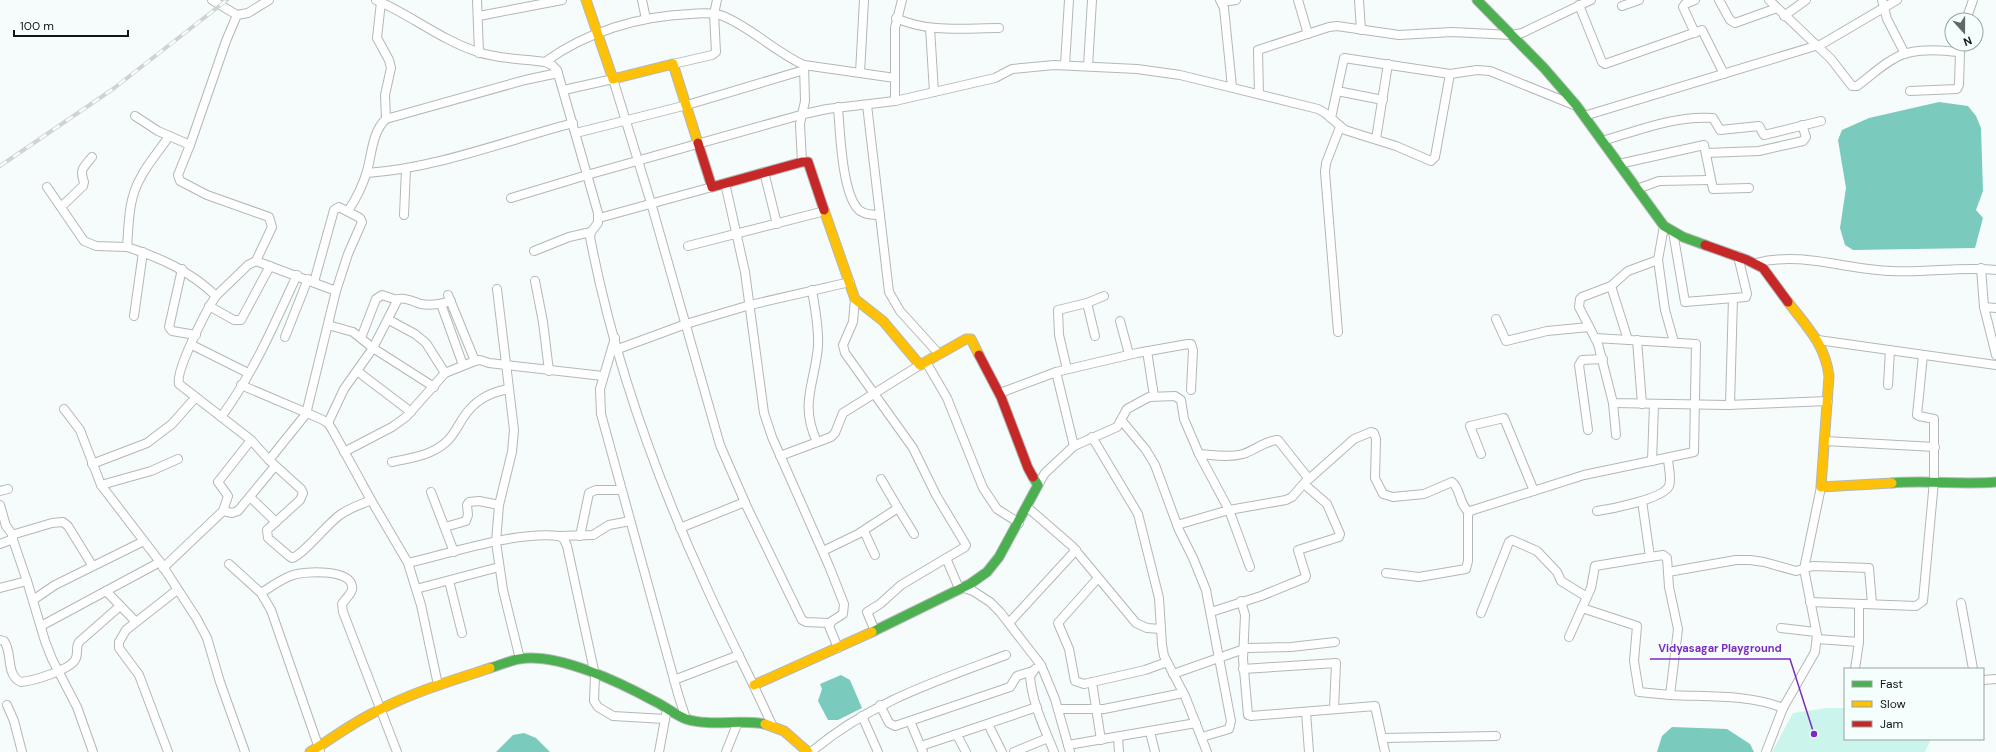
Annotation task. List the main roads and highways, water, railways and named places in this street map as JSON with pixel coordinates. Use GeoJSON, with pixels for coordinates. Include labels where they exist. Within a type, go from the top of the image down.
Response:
{"type":"FeatureCollection","features":[{"type":"Feature","properties":{"kind":"railway"},"geometry":{"type":"LineString","coordinates":[[0,166],[113,89],[227,0]]}},
{"type":"Feature","properties":{"kind":"place","name":"Vidyasagar Playground"},"geometry":{"type":"Point","coordinates":[1814,734]}}]}
